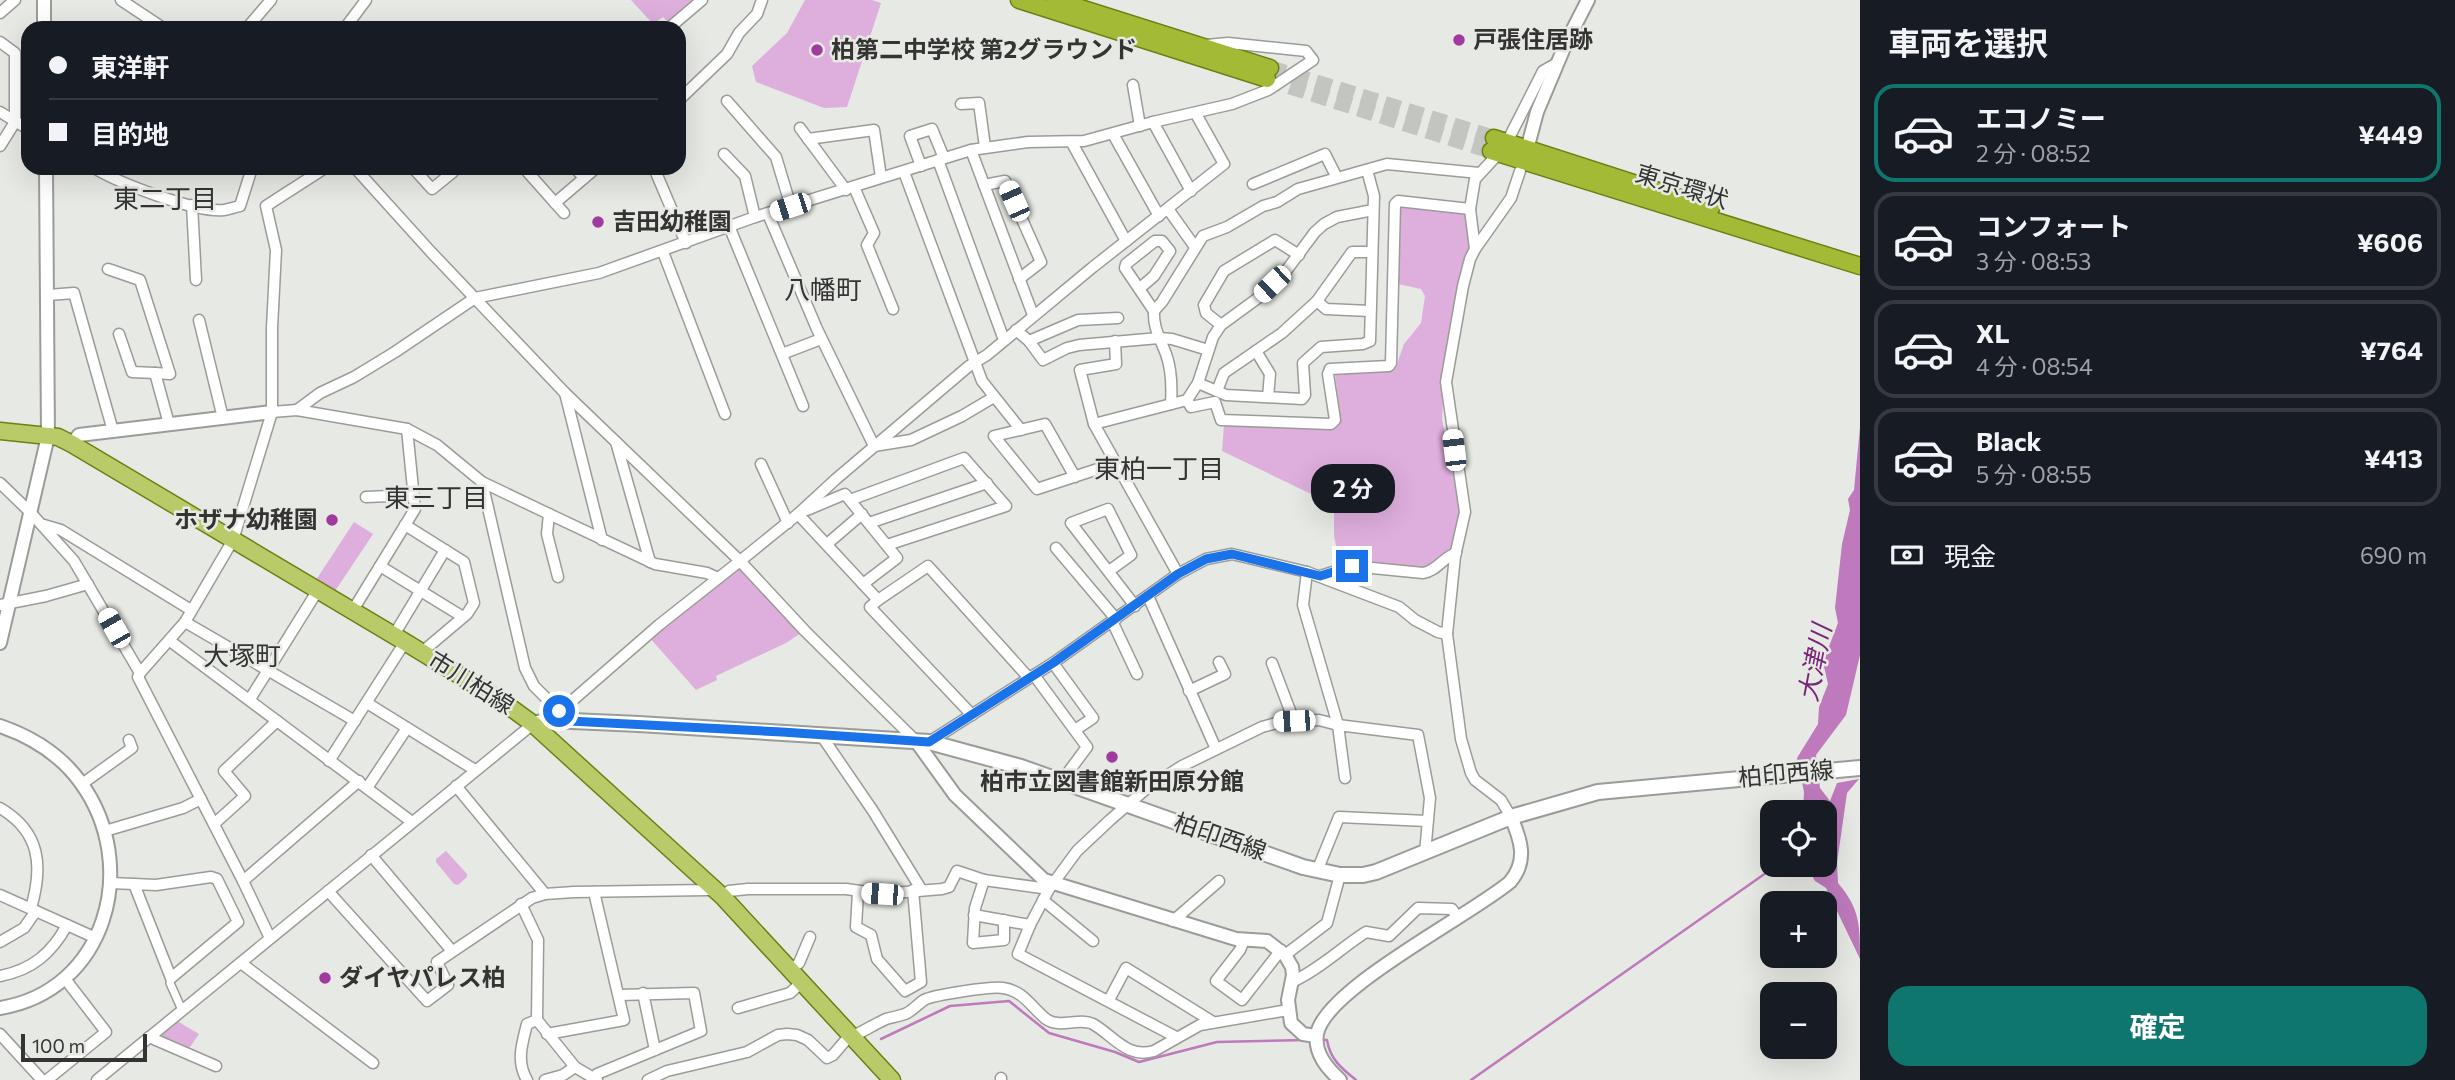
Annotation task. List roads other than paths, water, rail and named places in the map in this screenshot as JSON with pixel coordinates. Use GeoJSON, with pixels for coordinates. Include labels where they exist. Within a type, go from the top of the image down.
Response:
{"type":"FeatureCollection","features":[{"type":"Feature","properties":{"kind":"highway"},"geometry":{"type":"LineString","coordinates":[[1019,0],[1268,74],[1200,46],[1055,0]]}},
{"type":"Feature","properties":{"kind":"highway","name":"東京環状"},"geometry":{"type":"LineString","coordinates":[[1498,146],[1856,259]]}},
{"type":"Feature","properties":{"kind":"main road","name":"市川柏線"},"geometry":{"type":"LineString","coordinates":[[0,431],[58,437],[72,444],[503,702],[533,724],[718,892],[798,975],[892,1080]]}},
{"type":"Feature","properties":{"kind":"main road","name":"柏印西線"},"geometry":{"type":"LineString","coordinates":[[533,724],[554,715],[923,742],[990,757],[1317,871],[1339,875],[1376,872],[1511,817],[1578,796],[1620,788],[1860,768]]}},
{"type":"Feature","properties":{"kind":"street"},"geometry":{"type":"LineString","coordinates":[[0,13],[15,0]]}},
{"type":"Feature","properties":{"kind":"street"},"geometry":{"type":"LineString","coordinates":[[44,0],[44,21]]}},
{"type":"Feature","properties":{"kind":"street"},"geometry":{"type":"LineString","coordinates":[[121,0],[152,21]]}},
{"type":"Feature","properties":{"kind":"street"},"geometry":{"type":"LineString","coordinates":[[253,21],[271,0]]}},
{"type":"Feature","properties":{"kind":"street"},"geometry":{"type":"LineString","coordinates":[[350,21],[366,0]]}},
{"type":"Feature","properties":{"kind":"street"},"geometry":{"type":"LineString","coordinates":[[677,21],[702,0]]}},
{"type":"Feature","properties":{"kind":"street"},"geometry":{"type":"LineString","coordinates":[[686,93],[727,54],[739,33],[757,14],[762,0]]}},
{"type":"Feature","properties":{"kind":"street"},"geometry":{"type":"LineString","coordinates":[[1529,142],[1537,112],[1588,0]]}},
{"type":"Feature","properties":{"kind":"street"},"geometry":{"type":"LineString","coordinates":[[0,42],[15,53],[15,122],[0,146]]}},
{"type":"Feature","properties":{"kind":"street"},"geometry":{"type":"LineString","coordinates":[[297,410],[320,393],[366,370],[475,298],[599,274],[755,217],[971,150],[1028,142],[1072,143],[1232,104],[1268,90],[1312,60],[1306,51],[1228,43],[1200,46]]}},
{"type":"Feature","properties":{"kind":"street"},"geometry":{"type":"LineString","coordinates":[[1475,249],[1470,209],[1475,180],[1543,71],[1559,62]]}},
{"type":"Feature","properties":{"kind":"street"},"geometry":{"type":"LineString","coordinates":[[1133,85],[1140,126]]}},
{"type":"Feature","properties":{"kind":"street"},"geometry":{"type":"LineString","coordinates":[[727,101],[776,156],[790,207]]}},
{"type":"Feature","properties":{"kind":"street"},"geometry":{"type":"LineString","coordinates":[[961,104],[979,103],[985,147]]}},
{"type":"Feature","properties":{"kind":"street"},"geometry":{"type":"LineString","coordinates":[[0,112],[21,125]]}},
{"type":"Feature","properties":{"kind":"street"},"geometry":{"type":"LineString","coordinates":[[482,482],[525,667],[531,681],[554,715],[802,512],[874,446],[974,363],[1224,164],[1196,114]]}},
{"type":"Feature","properties":{"kind":"street"},"geometry":{"type":"LineString","coordinates":[[1153,122],[1191,191]]}},
{"type":"Feature","properties":{"kind":"street"},"geometry":{"type":"LineString","coordinates":[[800,128],[850,188],[874,233],[867,245],[892,309]]}},
{"type":"Feature","properties":{"kind":"street"},"geometry":{"type":"LineString","coordinates":[[920,166],[910,136],[932,129],[1004,340]]}},
{"type":"Feature","properties":{"kind":"street"},"geometry":{"type":"LineString","coordinates":[[808,139],[874,130],[881,177]]}},
{"type":"Feature","properties":{"kind":"street"},"geometry":{"type":"LineString","coordinates":[[1113,134],[1163,212],[1195,247]]}},
{"type":"Feature","properties":{"kind":"street"},"geometry":{"type":"LineString","coordinates":[[1072,143],[1126,241]]}},
{"type":"Feature","properties":{"kind":"street"},"geometry":{"type":"LineString","coordinates":[[971,150],[1033,315]]}},
{"type":"Feature","properties":{"kind":"street"},"geometry":{"type":"LineString","coordinates":[[724,154],[745,176],[755,217]]}},
{"type":"Feature","properties":{"kind":"street"},"geometry":{"type":"LineString","coordinates":[[1253,184],[1325,154],[1336,176]]}},
{"type":"Feature","properties":{"kind":"street"},"geometry":{"type":"LineString","coordinates":[[1154,311],[1203,236],[1227,227],[1263,206],[1277,202],[1298,188],[1387,163],[1479,173]]}},
{"type":"Feature","properties":{"kind":"street"},"geometry":{"type":"LineString","coordinates":[[1198,383],[1226,395],[1304,398],[1303,363],[1321,347],[1367,343],[1370,338],[1374,196],[1367,170]]}},
{"type":"Feature","properties":{"kind":"street"},"geometry":{"type":"LineString","coordinates":[[1340,1080],[1331,1072],[1318,1052],[1316,1036],[1323,1018],[1350,992],[1502,889],[1520,867],[1522,849],[1511,817],[1501,800],[1471,773],[1461,739],[1447,634],[1456,553],[1465,512],[1446,382],[1463,286],[1475,249],[1511,198],[1520,171]]}},
{"type":"Feature","properties":{"kind":"street"},"geometry":{"type":"LineString","coordinates":[[904,172],[982,381],[1021,430]]}},
{"type":"Feature","properties":{"kind":"street"},"geometry":{"type":"LineString","coordinates":[[0,643],[4,605],[48,436],[46,175]]}},
{"type":"Feature","properties":{"kind":"street"},"geometry":{"type":"LineString","coordinates":[[108,175],[131,187],[191,205],[222,210],[240,206],[250,175]]}},
{"type":"Feature","properties":{"kind":"street"},"geometry":{"type":"LineString","coordinates":[[270,938],[138,677],[185,622],[233,540],[272,412],[276,250],[266,206],[314,175]]}},
{"type":"Feature","properties":{"kind":"street"},"geometry":{"type":"LineString","coordinates":[[361,175],[564,392],[740,561],[805,631],[923,742],[955,795],[1050,886]]}},
{"type":"Feature","properties":{"kind":"street"},"geometry":{"type":"LineString","coordinates":[[419,175],[432,189],[449,175]]}},
{"type":"Feature","properties":{"kind":"street"},"geometry":{"type":"LineString","coordinates":[[530,175],[564,213]]}},
{"type":"Feature","properties":{"kind":"street"},"geometry":{"type":"LineString","coordinates":[[581,175],[584,178]]}},
{"type":"Feature","properties":{"kind":"street"},"geometry":{"type":"LineString","coordinates":[[555,203],[588,175]]}},
{"type":"Feature","properties":{"kind":"street"},"geometry":{"type":"LineString","coordinates":[[657,175],[686,243]]}},
{"type":"Feature","properties":{"kind":"street"},"geometry":{"type":"LineString","coordinates":[[984,186],[1005,181],[1041,262],[1019,279]]}},
{"type":"Feature","properties":{"kind":"street"},"geometry":{"type":"LineString","coordinates":[[1187,400],[1191,407],[1215,402],[1221,420],[1331,424],[1335,421],[1328,373],[1330,369],[1389,366],[1391,363],[1395,204],[1398,201],[1470,209]]}},
{"type":"Feature","properties":{"kind":"street"},"geometry":{"type":"LineString","coordinates":[[191,205],[196,280]]}},
{"type":"Feature","properties":{"kind":"street"},"geometry":{"type":"LineString","coordinates":[[1094,424],[1187,400],[1198,383],[1208,351],[1221,325],[1258,298],[1286,271],[1324,224],[1337,217],[1373,210]]}},
{"type":"Feature","properties":{"kind":"street"},"geometry":{"type":"LineString","coordinates":[[768,214],[821,339],[874,446]]}},
{"type":"Feature","properties":{"kind":"street"},"geometry":{"type":"LineString","coordinates":[[729,226],[803,406]]}},
{"type":"Feature","properties":{"kind":"street"},"geometry":{"type":"LineString","coordinates":[[1221,325],[1206,313],[1204,305],[1224,271],[1275,240],[1299,255]]}},
{"type":"Feature","properties":{"kind":"street"},"geometry":{"type":"LineString","coordinates":[[1140,288],[1154,276],[1170,251],[1162,241],[1155,242],[1126,264],[1126,272],[1154,311],[1155,330],[1166,355],[1172,384],[1171,404]]}},
{"type":"Feature","properties":{"kind":"street"},"geometry":{"type":"LineString","coordinates":[[663,252],[725,414]]}},
{"type":"Feature","properties":{"kind":"street"},"geometry":{"type":"LineString","coordinates":[[1217,391],[1224,373],[1282,333],[1317,301],[1352,252],[1372,252]]}},
{"type":"Feature","properties":{"kind":"street"},"geometry":{"type":"LineString","coordinates":[[108,269],[140,280],[170,373],[132,372],[119,334]]}},
{"type":"Feature","properties":{"kind":"street"},"geometry":{"type":"LineString","coordinates":[[48,295],[74,293],[113,431]]}},
{"type":"Feature","properties":{"kind":"street"},"geometry":{"type":"LineString","coordinates":[[1317,301],[1326,309],[1370,311]]}},
{"type":"Feature","properties":{"kind":"street"},"geometry":{"type":"LineString","coordinates":[[1029,341],[1078,320],[1118,318]]}},
{"type":"Feature","properties":{"kind":"street"},"geometry":{"type":"LineString","coordinates":[[199,320],[223,418]]}},
{"type":"Feature","properties":{"kind":"street"},"geometry":{"type":"LineString","coordinates":[[1016,330],[1029,341],[1043,360],[1067,348],[1159,338],[1172,339],[1208,351]]}},
{"type":"Feature","properties":{"kind":"street"},"geometry":{"type":"LineString","coordinates":[[782,354],[821,339]]}},
{"type":"Feature","properties":{"kind":"street"},"geometry":{"type":"LineString","coordinates":[[1115,341],[1116,364],[1080,370],[1094,424],[1178,574]]}},
{"type":"Feature","properties":{"kind":"street"},"geometry":{"type":"LineString","coordinates":[[1256,351],[1270,374],[1268,397]]}},
{"type":"Feature","properties":{"kind":"street"},"geometry":{"type":"LineString","coordinates":[[155,373],[169,424]]}},
{"type":"Feature","properties":{"kind":"street"},"geometry":{"type":"LineString","coordinates":[[564,392],[602,540]]}},
{"type":"Feature","properties":{"kind":"street"},"geometry":{"type":"LineString","coordinates":[[874,446],[911,440],[962,416],[994,397]]}},
{"type":"Feature","properties":{"kind":"street"},"geometry":{"type":"LineString","coordinates":[[72,444],[79,435],[297,410],[407,429],[437,445],[482,482],[602,540],[650,562],[707,573],[718,579]]}},
{"type":"Feature","properties":{"kind":"street"},"geometry":{"type":"LineString","coordinates":[[1075,477],[1045,424],[994,436],[1037,489],[1075,477],[1116,463]]}},
{"type":"Feature","properties":{"kind":"street"},"geometry":{"type":"LineString","coordinates":[[353,610],[415,509],[407,429]]}},
{"type":"Feature","properties":{"kind":"street"},"geometry":{"type":"LineString","coordinates":[[615,441],[650,562]]}},
{"type":"Feature","properties":{"kind":"street"},"geometry":{"type":"LineString","coordinates":[[850,500],[964,458],[1006,506],[887,545]]}},
{"type":"Feature","properties":{"kind":"street"},"geometry":{"type":"LineString","coordinates":[[761,464],[788,523]]}},
{"type":"Feature","properties":{"kind":"street"},"geometry":{"type":"LineString","coordinates":[[0,483],[74,561],[140,673]]}},
{"type":"Feature","properties":{"kind":"street"},"geometry":{"type":"LineString","coordinates":[[827,544],[865,519],[986,483]]}},
{"type":"Feature","properties":{"kind":"street"},"geometry":{"type":"LineString","coordinates":[[802,512],[845,494],[897,558],[863,584]]}},
{"type":"Feature","properties":{"kind":"street"},"geometry":{"type":"LineString","coordinates":[[366,497],[414,495]]}},
{"type":"Feature","properties":{"kind":"street"},"geometry":{"type":"LineString","coordinates":[[1109,571],[1131,555],[1108,509],[1071,523],[1135,606]]}},
{"type":"Feature","properties":{"kind":"street"},"geometry":{"type":"LineString","coordinates":[[802,512],[878,600]]}},
{"type":"Feature","properties":{"kind":"street"},"geometry":{"type":"LineString","coordinates":[[549,514],[547,534],[558,577]]}},
{"type":"Feature","properties":{"kind":"street"},"geometry":{"type":"LineString","coordinates":[[42,525],[61,530],[191,610]]}},
{"type":"Feature","properties":{"kind":"street"},"geometry":{"type":"LineString","coordinates":[[405,525],[464,562],[474,603],[463,617],[422,652]]}},
{"type":"Feature","properties":{"kind":"street"},"geometry":{"type":"LineString","coordinates":[[1056,548],[1114,620],[1137,674]]}},
{"type":"Feature","properties":{"kind":"street"},"geometry":{"type":"LineString","coordinates":[[330,761],[368,703],[420,591],[445,550]]}},
{"type":"Feature","properties":{"kind":"street"},"geometry":{"type":"LineString","coordinates":[[1320,576],[1352,566],[1433,572],[1448,556],[1456,553]]}},
{"type":"Feature","properties":{"kind":"street"},"geometry":{"type":"LineString","coordinates":[[923,742],[1032,677],[1178,574],[1206,559],[1232,554],[1320,576],[1399,607],[1415,620],[1447,634]]}},
{"type":"Feature","properties":{"kind":"street"},"geometry":{"type":"LineString","coordinates":[[380,566],[463,617]]}},
{"type":"Feature","properties":{"kind":"street"},"geometry":{"type":"LineString","coordinates":[[971,715],[870,607],[928,566],[1032,677],[1087,747],[1061,782]]}},
{"type":"Feature","properties":{"kind":"street"},"geometry":{"type":"LineString","coordinates":[[1307,572],[1303,605],[1338,725],[1345,778]]}},
{"type":"Feature","properties":{"kind":"street"},"geometry":{"type":"LineString","coordinates":[[4,605],[88,583]]}},
{"type":"Feature","properties":{"kind":"street"},"geometry":{"type":"LineString","coordinates":[[250,699],[318,590]]}},
{"type":"Feature","properties":{"kind":"street"},"geometry":{"type":"LineString","coordinates":[[1148,596],[1216,749]]}},
{"type":"Feature","properties":{"kind":"street"},"geometry":{"type":"LineString","coordinates":[[185,622],[355,721]]}},
{"type":"Feature","properties":{"kind":"street"},"geometry":{"type":"LineString","coordinates":[[170,640],[411,822]]}},
{"type":"Feature","properties":{"kind":"street"},"geometry":{"type":"LineString","coordinates":[[1189,691],[1225,674],[1219,662]]}},
{"type":"Feature","properties":{"kind":"street"},"geometry":{"type":"LineString","coordinates":[[1053,663],[1093,718],[1075,730]]}},
{"type":"Feature","properties":{"kind":"street"},"geometry":{"type":"LineString","coordinates":[[1272,663],[1294,721]]}},
{"type":"Feature","properties":{"kind":"street"},"geometry":{"type":"LineString","coordinates":[[368,703],[475,770]]}},
{"type":"Feature","properties":{"kind":"street"},"geometry":{"type":"LineString","coordinates":[[1176,1037],[1018,954],[1050,886],[1077,851],[1127,804],[1153,784],[1216,749],[1262,727],[1280,722],[1319,720],[1418,735],[1430,798],[1425,853]]}},
{"type":"Feature","properties":{"kind":"street"},"geometry":{"type":"LineString","coordinates":[[214,824],[245,796],[224,771],[277,721]]}},
{"type":"Feature","properties":{"kind":"street"},"geometry":{"type":"LineString","coordinates":[[97,1080],[533,724]]}},
{"type":"Feature","properties":{"kind":"street"},"geometry":{"type":"LineString","coordinates":[[0,726],[30,738],[48,749],[82,784],[105,831],[110,852],[111,883],[107,906],[96,938],[86,956],[66,980],[29,1001],[0,1008]]}},
{"type":"Feature","properties":{"kind":"street"},"geometry":{"type":"LineString","coordinates":[[243,881],[363,785],[407,728]]}},
{"type":"Feature","properties":{"kind":"street"},"geometry":{"type":"LineString","coordinates":[[821,735],[873,811],[917,890],[921,982],[905,991],[877,959],[871,935],[856,927],[858,892]]}},
{"type":"Feature","properties":{"kind":"street"},"geometry":{"type":"LineString","coordinates":[[82,784],[132,748],[129,740]]}},
{"type":"Feature","properties":{"kind":"street"},"geometry":{"type":"LineString","coordinates":[[456,786],[545,894]]}},
{"type":"Feature","properties":{"kind":"street"},"geometry":{"type":"LineString","coordinates":[[105,831],[183,808],[201,799]]}},
{"type":"Feature","properties":{"kind":"street"},"geometry":{"type":"LineString","coordinates":[[0,808],[25,830],[36,853],[39,867],[34,910],[24,928],[0,942]]}},
{"type":"Feature","properties":{"kind":"street"},"geometry":{"type":"LineString","coordinates":[[1317,871],[1339,817],[1427,821]]}},
{"type":"Feature","properties":{"kind":"street"},"geometry":{"type":"LineString","coordinates":[[371,855],[452,951]]}},
{"type":"Feature","properties":{"kind":"street"},"geometry":{"type":"LineString","coordinates":[[328,891],[427,1001],[448,985],[437,962],[521,904],[545,894],[708,890],[718,892],[748,888],[846,890],[882,894],[949,887],[957,871],[984,880],[1050,886],[1244,940],[1267,941],[1283,953],[1292,967],[1288,1010],[1294,1028],[1303,1034],[1316,1036]]}},
{"type":"Feature","properties":{"kind":"street"},"geometry":{"type":"LineString","coordinates":[[1244,940],[1240,950],[1216,981],[1242,1000],[1283,953],[1327,923],[1339,875]]}},
{"type":"Feature","properties":{"kind":"street"},"geometry":{"type":"LineString","coordinates":[[111,883],[156,885],[211,877],[217,879],[238,922],[171,978]]}},
{"type":"Feature","properties":{"kind":"street"},"geometry":{"type":"LineString","coordinates":[[984,880],[974,915],[973,943],[1004,940],[1004,920]]}},
{"type":"Feature","properties":{"kind":"street"},"geometry":{"type":"LineString","coordinates":[[1173,921],[1219,881]]}},
{"type":"Feature","properties":{"kind":"street"},"geometry":{"type":"LineString","coordinates":[[134,884],[182,1010]]}},
{"type":"Feature","properties":{"kind":"street"},"geometry":{"type":"LineString","coordinates":[[547,1034],[624,1020],[594,892]]}},
{"type":"Feature","properties":{"kind":"street"},"geometry":{"type":"LineString","coordinates":[[0,895],[96,938]]}},
{"type":"Feature","properties":{"kind":"street"},"geometry":{"type":"LineString","coordinates":[[1044,900],[1093,942]]}},
{"type":"Feature","properties":{"kind":"street"},"geometry":{"type":"LineString","coordinates":[[521,904],[538,940],[537,1020],[575,1067],[596,1079],[597,1074],[701,1031],[694,993],[619,995]]}},
{"type":"Feature","properties":{"kind":"street"},"geometry":{"type":"LineString","coordinates":[[1292,982],[1335,956],[1366,932],[1389,936],[1418,908],[1452,909],[1457,917]]}},
{"type":"Feature","properties":{"kind":"street"},"geometry":{"type":"LineString","coordinates":[[974,915],[1030,925]]}},
{"type":"Feature","properties":{"kind":"street"},"geometry":{"type":"LineString","coordinates":[[0,976],[35,963],[58,941],[66,925]]}},
{"type":"Feature","properties":{"kind":"street"},"geometry":{"type":"LineString","coordinates":[[738,1008],[790,993],[810,937]]}},
{"type":"Feature","properties":{"kind":"street"},"geometry":{"type":"LineString","coordinates":[[241,963],[373,1063]]}},
{"type":"Feature","properties":{"kind":"street"},"geometry":{"type":"LineString","coordinates":[[1109,1000],[1126,968],[1213,1021]]}},
{"type":"Feature","properties":{"kind":"street"},"geometry":{"type":"LineString","coordinates":[[0,1034],[45,1080],[106,1032],[66,980]]}},
{"type":"Feature","properties":{"kind":"street"},"geometry":{"type":"LineString","coordinates":[[648,1080],[667,1071],[747,1052],[778,1035],[797,1035],[808,1040],[827,1058],[852,1035],[908,1013],[924,1000],[989,986],[1013,990],[1046,1019],[1056,1023],[1082,1021],[1091,1024],[1128,1050],[1145,1053],[1213,1021],[1288,1010]]}},
{"type":"Feature","properties":{"kind":"street"},"geometry":{"type":"LineString","coordinates":[[643,993],[655,1050]]}},
{"type":"Feature","properties":{"kind":"street"},"geometry":{"type":"LineString","coordinates":[[527,1080],[521,1067],[520,1053],[527,1024],[537,1020]]}},
{"type":"Feature","properties":{"kind":"street"},"geometry":{"type":"LineString","coordinates":[[149,1037],[216,1066]]}},
{"type":"Feature","properties":{"kind":"street"},"geometry":{"type":"LineString","coordinates":[[545,1080],[562,1075],[575,1067]]}},
{"type":"Feature","properties":{"kind":"waterway"},"geometry":{"type":"LineString","coordinates":[[1471,1080],[1760,877]]}},
{"type":"Feature","properties":{"kind":"waterway"},"geometry":{"type":"LineString","coordinates":[[881,1039],[950,1006],[1009,1001],[1049,1033],[1115,1052],[1139,1062],[1217,1042],[1306,1040]]}},
{"type":"Feature","properties":{"kind":"waterway"},"geometry":{"type":"LineString","coordinates":[[1320,1040],[1327,1040],[1337,1063],[1356,1080]]}},
{"type":"Feature","properties":{"kind":"tunnel"},"geometry":{"type":"LineString","coordinates":[[1270,68],[1494,138]]}},
{"type":"Feature","properties":{"kind":"tunnel"},"geometry":{"type":"LineString","coordinates":[[1267,79],[1491,151]]}},
{"type":"Feature","properties":{"kind":"place","name":"戸張住居跡"},"geometry":{"type":"Point","coordinates":[1459,40]}},
{"type":"Feature","properties":{"kind":"place","name":"柏第二中学校 第2グラウンド"},"geometry":{"type":"Point","coordinates":[817,50]}},
{"type":"Feature","properties":{"kind":"place","name":"吉田幼稚園"},"geometry":{"type":"Point","coordinates":[598,222]}},
{"type":"Feature","properties":{"kind":"place","name":"ホザナ幼稚園"},"geometry":{"type":"Point","coordinates":[332,520]}},
{"type":"Feature","properties":{"kind":"place","name":"柏市立図書館新田原分館"},"geometry":{"type":"Point","coordinates":[1112,757]}},
{"type":"Feature","properties":{"kind":"place","name":"ダイヤパレス柏"},"geometry":{"type":"Point","coordinates":[325,978]}},
{"type":"Feature","properties":{"kind":"district","name":"東二丁目"},"geometry":{"type":"Point","coordinates":[165,199]}},
{"type":"Feature","properties":{"kind":"district","name":"八幡町"},"geometry":{"type":"Point","coordinates":[823,290]}},
{"type":"Feature","properties":{"kind":"district","name":"東柏一丁目"},"geometry":{"type":"Point","coordinates":[1159,469]}},
{"type":"Feature","properties":{"kind":"district","name":"東三丁目"},"geometry":{"type":"Point","coordinates":[436,498]}},
{"type":"Feature","properties":{"kind":"district","name":"大塚町"},"geometry":{"type":"Point","coordinates":[242,656]}},
{"type":"Feature","properties":{"kind":"water label","name":"大津川"},"geometry":{"type":"Point","coordinates":[1815,663]}}]}
